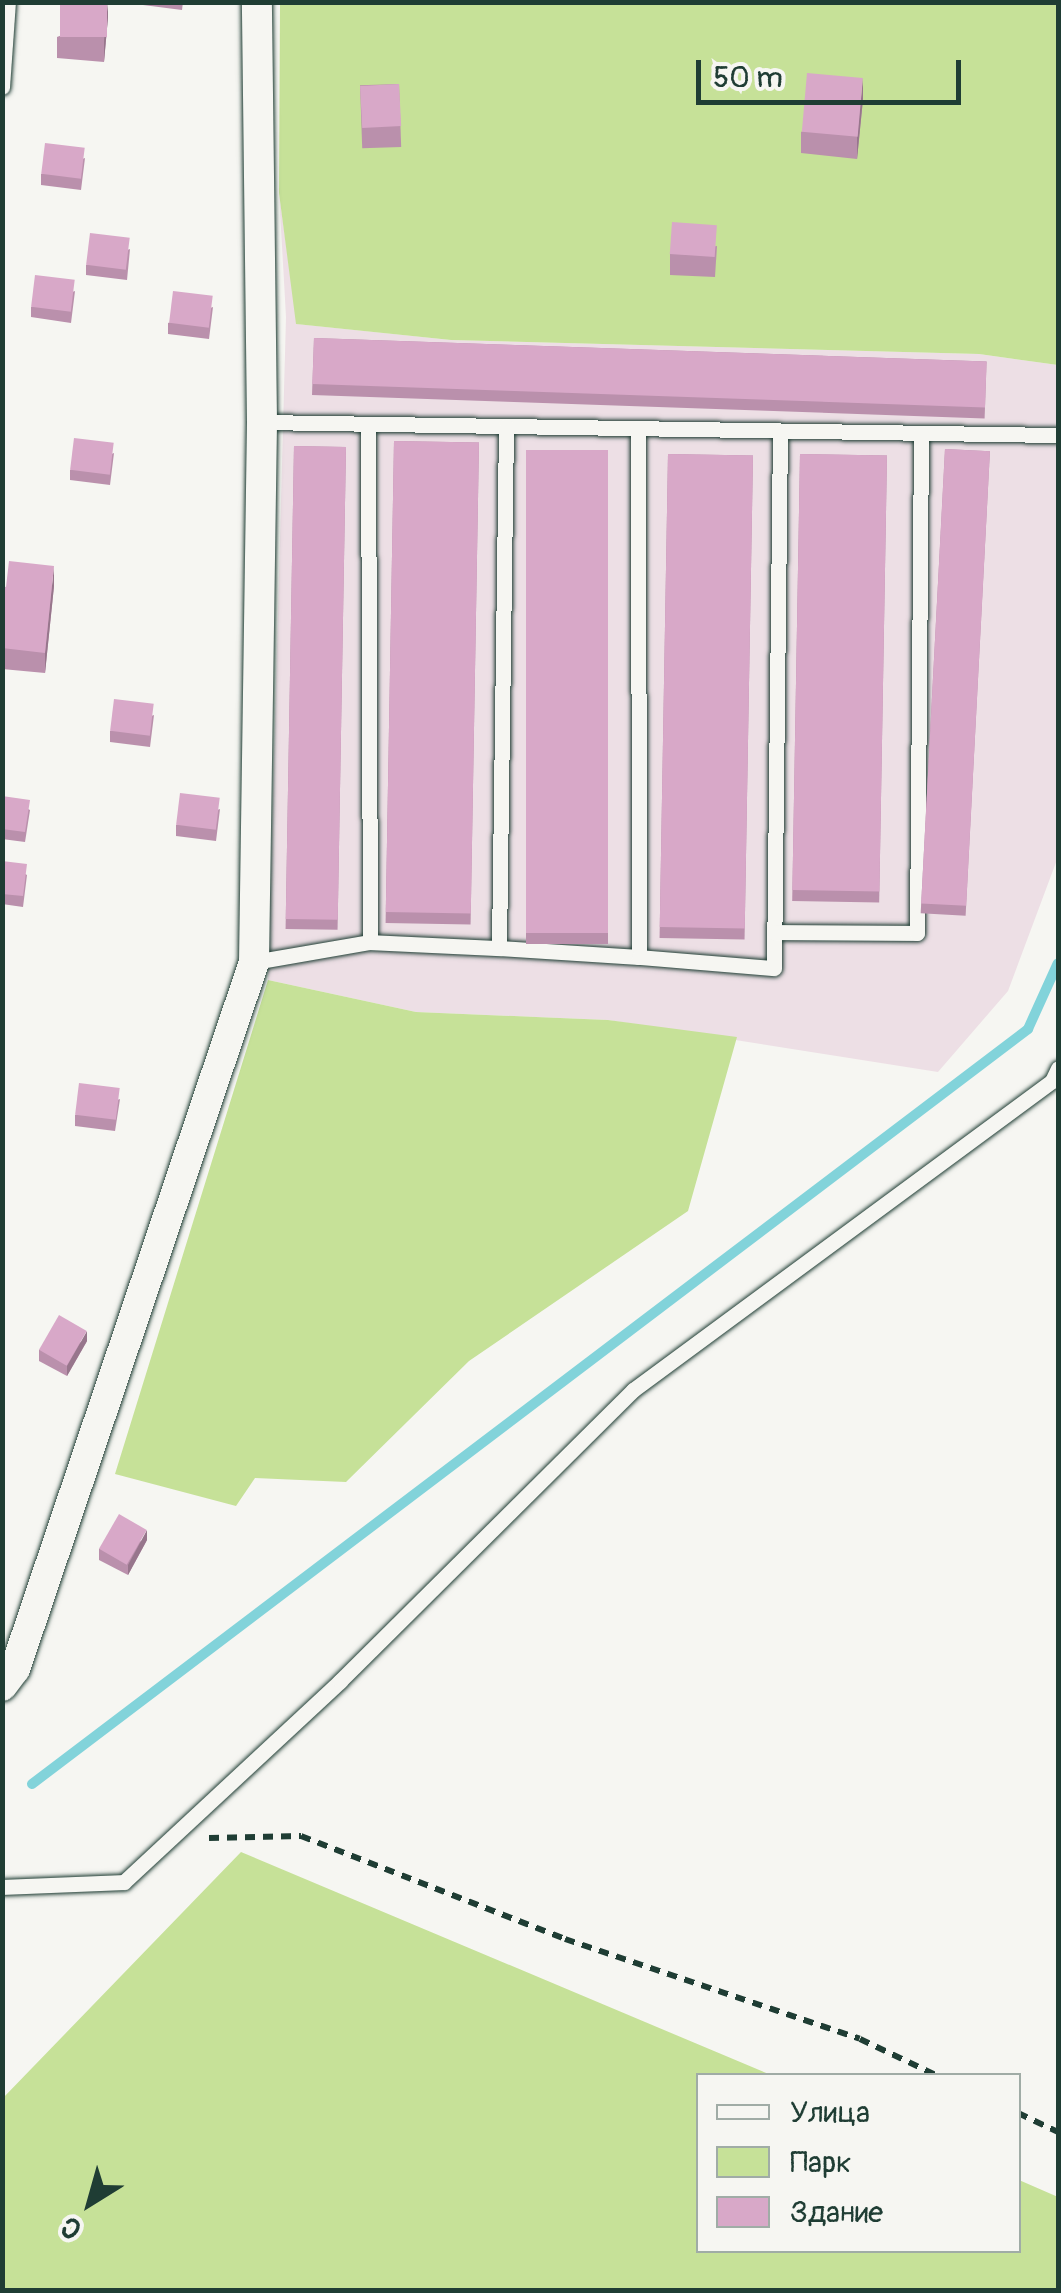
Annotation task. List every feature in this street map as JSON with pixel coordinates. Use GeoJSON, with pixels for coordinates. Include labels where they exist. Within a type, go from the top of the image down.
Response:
{"type":"FeatureCollection","features":[{"type":"Feature","properties":{"kind":"street"},"geometry":{"type":"LineString","coordinates":[[2,1686],[15,1669],[254,962],[262,422],[257,2]]}},
{"type":"Feature","properties":{"kind":"lane"},"geometry":{"type":"LineString","coordinates":[[2,88],[8,2]]}},
{"type":"Feature","properties":{"kind":"lane"},"geometry":{"type":"LineString","coordinates":[[262,422],[1058,435]]}},
{"type":"Feature","properties":{"kind":"lane"},"geometry":{"type":"LineString","coordinates":[[368,424],[370,942]]}},
{"type":"Feature","properties":{"kind":"lane"},"geometry":{"type":"LineString","coordinates":[[499,948],[506,426]]}},
{"type":"Feature","properties":{"kind":"lane"},"geometry":{"type":"LineString","coordinates":[[638,428],[639,957]]}},
{"type":"Feature","properties":{"kind":"lane"},"geometry":{"type":"LineString","coordinates":[[254,962],[370,942],[774,968],[780,431]]}},
{"type":"Feature","properties":{"kind":"lane"},"geometry":{"type":"LineString","coordinates":[[774,932],[917,933],[921,433]]}},
{"type":"Feature","properties":{"kind":"lane"},"geometry":{"type":"LineString","coordinates":[[2,1887],[124,1882],[340,1681],[632,1390],[1052,1081],[1058,1068]]}},
{"type":"Feature","properties":{"kind":"path"},"geometry":{"type":"LineString","coordinates":[[171,1838],[301,1836],[565,1939],[860,2039],[932,2073]]}},
{"type":"Feature","properties":{"kind":"path"},"geometry":{"type":"LineString","coordinates":[[1021,2114],[1058,2132]]}},
{"type":"Feature","properties":{"kind":"shaded area"},"geometry":{"type":"Polygon","coordinates":[[[279,193],[297,324],[451,340],[979,354],[1058,365],[1058,857],[1008,991],[938,1072],[608,1020],[416,1012],[268,980],[286,317],[279,193]]]}},
{"type":"Feature","properties":{"kind":"green space"},"geometry":{"type":"Polygon","coordinates":[[[280,3],[1058,3],[1058,365],[979,354],[451,340],[296,324],[279,193],[280,3]]]}},
{"type":"Feature","properties":{"kind":"green space"},"geometry":{"type":"Polygon","coordinates":[[[268,980],[416,1012],[608,1020],[737,1037],[688,1211],[469,1361],[346,1482],[255,1478],[236,1506],[115,1474],[268,980]]]}},
{"type":"Feature","properties":{"kind":"green space"},"geometry":{"type":"Polygon","coordinates":[[[241,1852],[766,2073],[696,2073],[696,2253],[1021,2253],[1021,2181],[1058,2197],[1058,2290],[3,2290],[3,2098],[241,1852]]]}},
{"type":"Feature","properties":{"kind":"building"},"geometry":{"type":"Polygon","coordinates":[[[60,2],[107,2],[107,37],[60,37],[60,2]]]}},
{"type":"Feature","properties":{"kind":"building"},"geometry":{"type":"Polygon","coordinates":[[[807,73],[863,78],[858,137],[802,132],[807,73]]]}},
{"type":"Feature","properties":{"kind":"building"},"geometry":{"type":"Polygon","coordinates":[[[399,84],[401,126],[362,128],[360,86],[399,84]]]}},
{"type":"Feature","properties":{"kind":"building"},"geometry":{"type":"Polygon","coordinates":[[[45,143],[85,148],[81,179],[41,174],[45,143]]]}},
{"type":"Feature","properties":{"kind":"building"},"geometry":{"type":"Polygon","coordinates":[[[672,222],[717,225],[715,257],[670,254],[672,222]]]}},
{"type":"Feature","properties":{"kind":"building"},"geometry":{"type":"Polygon","coordinates":[[[90,233],[130,238],[126,270],[86,265],[90,233]]]}},
{"type":"Feature","properties":{"kind":"building"},"geometry":{"type":"Polygon","coordinates":[[[35,275],[75,280],[71,312],[31,307],[35,275]]]}},
{"type":"Feature","properties":{"kind":"building"},"geometry":{"type":"Polygon","coordinates":[[[173,291],[213,296],[209,328],[169,323],[173,291]]]}},
{"type":"Feature","properties":{"kind":"building"},"geometry":{"type":"Polygon","coordinates":[[[314,338],[987,361],[985,407],[312,384],[314,338]]]}},
{"type":"Feature","properties":{"kind":"building"},"geometry":{"type":"Polygon","coordinates":[[[74,438],[114,443],[110,475],[70,470],[74,438]]]}},
{"type":"Feature","properties":{"kind":"building"},"geometry":{"type":"Polygon","coordinates":[[[394,441],[479,442],[471,913],[386,912],[394,441]]]}},
{"type":"Feature","properties":{"kind":"building"},"geometry":{"type":"Polygon","coordinates":[[[294,446],[346,447],[338,920],[286,919],[294,446]]]}},
{"type":"Feature","properties":{"kind":"building"},"geometry":{"type":"Polygon","coordinates":[[[945,449],[990,451],[966,906],[921,903],[945,449]]]}},
{"type":"Feature","properties":{"kind":"building"},"geometry":{"type":"Polygon","coordinates":[[[526,450],[608,450],[608,933],[526,933],[526,450]]]}},
{"type":"Feature","properties":{"kind":"building"},"geometry":{"type":"Polygon","coordinates":[[[668,454],[753,455],[745,928],[660,927],[668,454]]]}},
{"type":"Feature","properties":{"kind":"building"},"geometry":{"type":"Polygon","coordinates":[[[800,454],[887,456],[879,891],[792,890],[800,454]]]}},
{"type":"Feature","properties":{"kind":"building"},"geometry":{"type":"Polygon","coordinates":[[[9,561],[54,566],[45,653],[2,648],[2,587],[6,587],[9,561]]]}},
{"type":"Feature","properties":{"kind":"building"},"geometry":{"type":"Polygon","coordinates":[[[114,699],[154,704],[150,736],[110,731],[114,699]]]}},
{"type":"Feature","properties":{"kind":"building"},"geometry":{"type":"Polygon","coordinates":[[[180,793],[220,798],[216,830],[176,825],[180,793]]]}},
{"type":"Feature","properties":{"kind":"building"},"geometry":{"type":"Polygon","coordinates":[[[2,796],[30,800],[25,832],[2,829],[2,796]]]}},
{"type":"Feature","properties":{"kind":"building"},"geometry":{"type":"Polygon","coordinates":[[[2,861],[27,864],[23,896],[2,894],[2,861]]]}},
{"type":"Feature","properties":{"kind":"building"},"geometry":{"type":"Polygon","coordinates":[[[79,1083],[120,1088],[116,1120],[75,1115],[79,1083]]]}},
{"type":"Feature","properties":{"kind":"building"},"geometry":{"type":"Polygon","coordinates":[[[59,1315],[87,1331],[67,1366],[39,1350],[59,1315]]]}},
{"type":"Feature","properties":{"kind":"building"},"geometry":{"type":"Polygon","coordinates":[[[119,1514],[147,1530],[127,1565],[99,1549],[119,1514]]]}},
{"type":"Feature","properties":{"kind":"waterway"},"geometry":{"type":"LineString","coordinates":[[32,1784],[1028,1029],[1058,963]]}}]}
